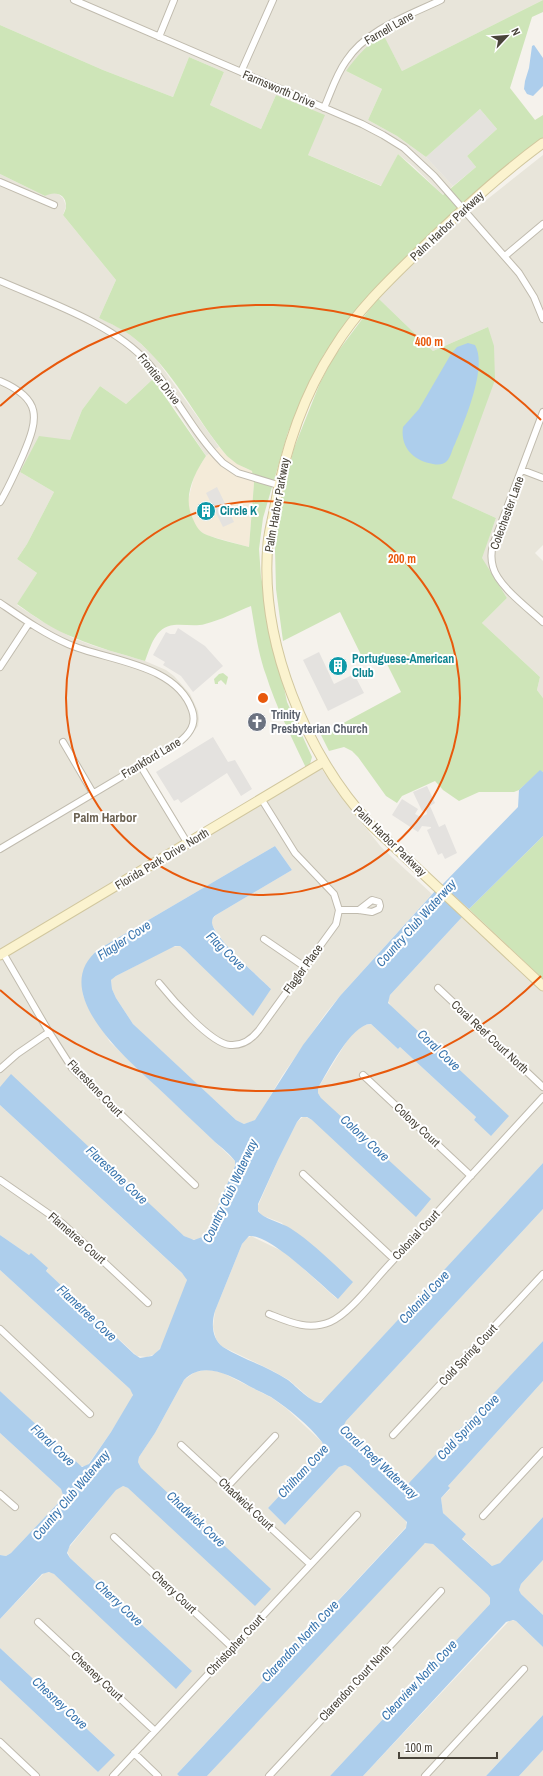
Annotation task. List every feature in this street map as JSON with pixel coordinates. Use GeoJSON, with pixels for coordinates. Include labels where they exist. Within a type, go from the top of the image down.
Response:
{"type":"FeatureCollection","features":[{"type":"Feature","properties":{"kind":"street","name":"Farmsworth Drive"},"geometry":{"type":"LineString","coordinates":[[76,0],[373,130],[404,148],[429,170],[464,209]]}},
{"type":"Feature","properties":{"kind":"street"},"geometry":{"type":"LineString","coordinates":[[159,37],[174,0]]}},
{"type":"Feature","properties":{"kind":"street"},"geometry":{"type":"LineString","coordinates":[[241,72],[273,0]]}},
{"type":"Feature","properties":{"kind":"street","name":"Farnell Lane"},"geometry":{"type":"LineString","coordinates":[[324,108],[342,66],[350,54],[360,44],[386,27],[441,0]]}},
{"type":"Feature","properties":{"kind":"street","name":"Palm Harbor Parkway"},"geometry":{"type":"LineString","coordinates":[[543,143],[464,209],[380,290],[355,319],[333,349],[297,422],[286,453],[278,484],[268,542],[268,584],[273,623],[281,659],[294,699],[308,734],[324,762],[342,790],[361,815],[543,986]]}},
{"type":"Feature","properties":{"kind":"street"},"geometry":{"type":"LineString","coordinates":[[0,182],[54,205]]}},
{"type":"Feature","properties":{"kind":"street"},"geometry":{"type":"LineString","coordinates":[[464,209],[506,256],[530,289],[543,319]]}},
{"type":"Feature","properties":{"kind":"street"},"geometry":{"type":"LineString","coordinates":[[506,256],[543,224]]}},
{"type":"Feature","properties":{"kind":"street","name":"Frontier Drive"},"geometry":{"type":"LineString","coordinates":[[0,282],[98,325],[126,342],[149,364],[223,463],[243,475],[278,484]]}},
{"type":"Feature","properties":{"kind":"street"},"geometry":{"type":"LineString","coordinates":[[0,381],[24,395],[32,406],[35,419],[31,436],[14,477],[0,502]]}},
{"type":"Feature","properties":{"kind":"street","name":"Colechester Lane"},"geometry":{"type":"LineString","coordinates":[[543,412],[493,545],[492,566],[498,578],[505,586],[543,622]]}},
{"type":"Feature","properties":{"kind":"street"},"geometry":{"type":"LineString","coordinates":[[522,470],[543,478]]}},
{"type":"Feature","properties":{"kind":"street","name":"Frankford Lane"},"geometry":{"type":"LineString","coordinates":[[0,603],[55,638],[77,648],[157,673],[170,680],[185,697],[193,716],[194,723],[191,731],[178,743],[0,849]]}},
{"type":"Feature","properties":{"kind":"street"},"geometry":{"type":"LineString","coordinates":[[0,667],[29,622]]}},
{"type":"Feature","properties":{"kind":"street"},"geometry":{"type":"LineString","coordinates":[[63,742],[93,793]]}},
{"type":"Feature","properties":{"kind":"street","name":"Florida Park Drive North"},"geometry":{"type":"LineString","coordinates":[[2,954],[324,762]]}},
{"type":"Feature","properties":{"kind":"street"},"geometry":{"type":"LineString","coordinates":[[140,765],[188,844]]}},
{"type":"Feature","properties":{"kind":"street"},"geometry":{"type":"LineString","coordinates":[[262,800],[295,853],[333,891],[338,901],[339,910],[359,910]]}},
{"type":"Feature","properties":{"kind":"street","name":"Flagler Place"},"geometry":{"type":"LineString","coordinates":[[159,983],[172,998],[213,1037],[225,1044],[234,1045],[248,1041],[256,1034],[336,924],[339,910]]}},
{"type":"Feature","properties":{"kind":"street"},"geometry":{"type":"LineString","coordinates":[[264,938],[304,967]]}},
{"type":"Feature","properties":{"kind":"street","name":"Flarestone Court"},"geometry":{"type":"LineString","coordinates":[[2,954],[49,1032],[76,1073],[195,1185]]}},
{"type":"Feature","properties":{"kind":"street","name":"Coral Reef Court North"},"geometry":{"type":"LineString","coordinates":[[438,988],[543,1087]]}},
{"type":"Feature","properties":{"kind":"street"},"geometry":{"type":"LineString","coordinates":[[0,1069],[17,1054],[49,1032]]}},
{"type":"Feature","properties":{"kind":"street","name":"Colony Court"},"geometry":{"type":"LineString","coordinates":[[363,1075],[471,1176]]}},
{"type":"Feature","properties":{"kind":"street","name":"Colonial Court"},"geometry":{"type":"LineString","coordinates":[[269,1314],[289,1322],[307,1326],[320,1325],[332,1321],[348,1309],[543,1097]]}},
{"type":"Feature","properties":{"kind":"street"},"geometry":{"type":"LineString","coordinates":[[303,1174],[394,1259]]}},
{"type":"Feature","properties":{"kind":"street","name":"Flametree Court"},"geometry":{"type":"LineString","coordinates":[[0,1180],[62,1223],[148,1303]]}},
{"type":"Feature","properties":{"kind":"street","name":"Cold Spring Court"},"geometry":{"type":"LineString","coordinates":[[393,1435],[543,1274]]}},
{"type":"Feature","properties":{"kind":"street"},"geometry":{"type":"LineString","coordinates":[[0,1329],[90,1414]]}},
{"type":"Feature","properties":{"kind":"street"},"geometry":{"type":"LineString","coordinates":[[227,1487],[275,1436]]}},
{"type":"Feature","properties":{"kind":"street","name":"Chadwick Court"},"geometry":{"type":"LineString","coordinates":[[181,1445],[310,1564]]}},
{"type":"Feature","properties":{"kind":"street"},"geometry":{"type":"LineString","coordinates":[[483,1516],[543,1451]]}},
{"type":"Feature","properties":{"kind":"street"},"geometry":{"type":"LineString","coordinates":[[0,1494],[15,1507]]}},
{"type":"Feature","properties":{"kind":"street","name":"Christopher Court"},"geometry":{"type":"LineString","coordinates":[[113,1776],[357,1514]]}},
{"type":"Feature","properties":{"kind":"street","name":"Cherry Court"},"geometry":{"type":"LineString","coordinates":[[114,1537],[233,1648]]}},
{"type":"Feature","properties":{"kind":"street","name":"Clarendon Court North"},"geometry":{"type":"LineString","coordinates":[[269,1776],[441,1591]]}},
{"type":"Feature","properties":{"kind":"street","name":"Chesney Court"},"geometry":{"type":"LineString","coordinates":[[38,1622],[155,1731]]}},
{"type":"Feature","properties":{"kind":"street"},"geometry":{"type":"LineString","coordinates":[[424,1776],[524,1669]]}},
{"type":"Feature","properties":{"kind":"street"},"geometry":{"type":"LineString","coordinates":[[0,1742],[36,1776]]}},
{"type":"Feature","properties":{"kind":"street"},"geometry":{"type":"LineString","coordinates":[[134,1753],[158,1776]]}},
{"type":"Feature","properties":{"kind":"shaded area"},"geometry":{"type":"Polygon","coordinates":[[[0,0],[543,0],[402,71],[383,35],[346,71],[382,89],[368,120],[397,136],[426,157],[453,186],[443,195],[413,166],[398,154],[382,186],[308,155],[276,95],[261,129],[210,105],[224,72],[189,57],[173,97],[103,70],[0,25],[0,0]]]}},
{"type":"Feature","properties":{"kind":"shaded area"},"geometry":{"type":"Polygon","coordinates":[[[480,109],[497,129],[467,156],[476,167],[453,186],[426,157],[480,109]]]}},
{"type":"Feature","properties":{"kind":"shaded area"},"geometry":{"type":"Polygon","coordinates":[[[543,155],[543,545],[535,553],[543,561],[543,698],[537,690],[540,677],[482,623],[507,598],[481,558],[496,518],[452,498],[488,327],[433,351],[378,298],[432,243],[543,155]]]}},
{"type":"Feature","properties":{"kind":"shaded area"},"geometry":{"type":"Polygon","coordinates":[[[0,174],[45,196],[51,192],[57,193],[63,198],[66,206],[63,215],[116,280],[99,318],[122,329],[154,356],[219,447],[206,456],[179,414],[153,379],[126,404],[100,386],[82,410],[70,440],[20,472],[54,492],[27,544],[17,559],[37,573],[17,605],[40,620],[73,638],[94,646],[145,661],[166,670],[174,676],[190,694],[198,711],[199,719],[198,726],[189,738],[146,767],[189,838],[0,951],[0,174]]]}},
{"type":"Feature","properties":{"kind":"shaded area"},"geometry":{"type":"Polygon","coordinates":[[[219,447],[227,456],[252,471],[254,483],[249,547],[206,535],[197,529],[188,510],[188,501],[195,473],[206,456],[219,447]]]}},
{"type":"Feature","properties":{"kind":"shaded area"},"geometry":{"type":"Polygon","coordinates":[[[217,487],[234,522],[223,527],[206,493],[217,487]]]}},
{"type":"Feature","properties":{"kind":"shaded area"},"geometry":{"type":"Polygon","coordinates":[[[178,628],[205,646],[223,666],[193,692],[181,676],[163,665],[165,662],[153,655],[166,632],[175,634],[178,628]]]}},
{"type":"Feature","properties":{"kind":"shaded area"},"geometry":{"type":"Polygon","coordinates":[[[319,652],[334,684],[354,674],[364,693],[328,711],[303,660],[319,652]]]}},
{"type":"Feature","properties":{"kind":"shaded area"},"geometry":{"type":"Polygon","coordinates":[[[213,737],[228,762],[235,760],[252,789],[241,796],[227,773],[181,803],[178,799],[174,801],[156,772],[213,737]]]}},
{"type":"Feature","properties":{"kind":"shaded area"},"geometry":{"type":"Polygon","coordinates":[[[321,768],[342,798],[381,847],[432,894],[326,1013],[282,1076],[256,1120],[244,1124],[236,1120],[141,1032],[133,1024],[116,998],[112,989],[111,980],[171,947],[180,946],[193,957],[271,989],[227,947],[212,925],[212,920],[216,915],[292,870],[275,846],[99,949],[95,952],[82,982],[83,995],[87,1005],[110,1042],[235,1161],[235,1166],[207,1233],[198,1240],[190,1239],[184,1236],[0,1087],[0,959],[321,768]]]}},
{"type":"Feature","properties":{"kind":"shaded area"},"geometry":{"type":"Polygon","coordinates":[[[427,786],[435,803],[430,806],[439,827],[445,824],[457,853],[445,859],[442,853],[438,855],[427,830],[431,827],[422,826],[418,832],[392,815],[402,799],[418,809],[415,814],[421,817],[427,814],[426,809],[422,811],[413,792],[427,786]]]}},
{"type":"Feature","properties":{"kind":"shaded area"},"geometry":{"type":"Polygon","coordinates":[[[463,916],[543,991],[543,1163],[326,1398],[318,1403],[314,1402],[289,1380],[221,1346],[216,1339],[213,1327],[215,1311],[242,1244],[251,1236],[286,1253],[337,1299],[282,1223],[261,1215],[257,1208],[278,1160],[297,1122],[304,1116],[312,1120],[321,1098],[318,1093],[318,1088],[350,1036],[362,1026],[371,1024],[398,1049],[400,1047],[476,1117],[474,1120],[491,1135],[508,1116],[392,1008],[388,1001],[390,995],[463,916]]]}},
{"type":"Feature","properties":{"kind":"shaded area"},"geometry":{"type":"Polygon","coordinates":[[[0,1105],[185,1276],[187,1280],[186,1285],[162,1346],[155,1354],[147,1357],[137,1356],[46,1271],[48,1269],[31,1254],[29,1255],[0,1235],[0,1105]]]}},
{"type":"Feature","properties":{"kind":"shaded area"},"geometry":{"type":"Polygon","coordinates":[[[543,1209],[543,1341],[412,1481],[404,1485],[347,1432],[344,1427],[344,1423],[543,1209]]]}},
{"type":"Feature","properties":{"kind":"shaded area"},"geometry":{"type":"Polygon","coordinates":[[[0,1270],[133,1393],[132,1399],[87,1466],[80,1466],[0,1391],[0,1270]]]}},
{"type":"Feature","properties":{"kind":"shaded area"},"geometry":{"type":"Polygon","coordinates":[[[207,1370],[221,1372],[272,1398],[287,1409],[322,1442],[324,1447],[321,1451],[268,1508],[285,1525],[339,1467],[345,1465],[350,1467],[405,1518],[407,1526],[177,1774],[179,1776],[0,1776],[0,1680],[98,1772],[114,1754],[0,1648],[0,1619],[44,1573],[51,1572],[192,1671],[70,1558],[67,1550],[118,1487],[123,1486],[128,1488],[141,1468],[138,1462],[139,1457],[155,1433],[184,1380],[195,1372],[207,1370]]]}},
{"type":"Feature","properties":{"kind":"shaded area"},"geometry":{"type":"Polygon","coordinates":[[[543,1381],[543,1517],[500,1563],[492,1566],[462,1538],[466,1534],[443,1513],[441,1498],[450,1489],[448,1486],[543,1381]]]}},
{"type":"Feature","properties":{"kind":"shaded area"},"geometry":{"type":"Polygon","coordinates":[[[0,1433],[61,1489],[63,1495],[61,1500],[11,1553],[6,1556],[0,1555],[0,1433]]]}},
{"type":"Feature","properties":{"kind":"shaded area"},"geometry":{"type":"Polygon","coordinates":[[[428,1542],[433,1544],[488,1595],[490,1598],[490,1604],[330,1776],[207,1776],[423,1544],[428,1542]]]}},
{"type":"Feature","properties":{"kind":"shaded area"},"geometry":{"type":"Polygon","coordinates":[[[543,1560],[543,1615],[521,1594],[519,1590],[521,1584],[543,1560]]]}},
{"type":"Feature","properties":{"kind":"shaded area"},"geometry":{"type":"Polygon","coordinates":[[[510,1620],[516,1621],[543,1647],[543,1715],[486,1776],[363,1776],[510,1620]]]}},
{"type":"Feature","properties":{"kind":"shaded area"},"geometry":{"type":"Polygon","coordinates":[[[543,1750],[543,1776],[519,1776],[543,1750]]]}},
{"type":"Feature","properties":{"kind":"green space"},"geometry":{"type":"Polygon","coordinates":[[[543,0],[543,12],[532,17],[510,88],[535,120],[543,115],[543,139],[356,313],[324,354],[288,432],[263,518],[259,549],[261,577],[287,702],[312,757],[310,764],[306,768],[274,699],[263,667],[251,606],[205,624],[174,625],[162,629],[155,638],[145,661],[101,648],[67,635],[45,623],[17,604],[37,573],[17,559],[27,544],[54,492],[20,472],[39,436],[70,440],[82,410],[100,386],[126,404],[153,379],[206,456],[197,470],[189,494],[190,511],[195,524],[204,534],[249,547],[254,483],[252,471],[237,464],[227,456],[172,379],[148,350],[126,332],[99,318],[116,280],[63,215],[66,206],[64,198],[59,194],[48,194],[45,196],[0,174],[0,25],[103,70],[173,97],[189,57],[224,72],[210,105],[261,129],[276,95],[325,115],[308,155],[381,186],[398,154],[443,195],[476,167],[467,156],[497,129],[480,109],[426,157],[397,136],[368,120],[382,89],[346,71],[354,60],[372,42],[383,34],[402,71],[543,0]]]}},
{"type":"Feature","properties":{"kind":"green space"},"geometry":{"type":"Polygon","coordinates":[[[378,298],[433,351],[488,327],[494,346],[495,380],[452,498],[496,518],[482,558],[507,598],[482,623],[540,677],[537,690],[543,698],[543,772],[540,771],[519,790],[514,792],[479,792],[459,801],[443,790],[435,781],[402,796],[397,803],[386,796],[352,751],[344,747],[329,751],[321,735],[401,692],[382,654],[365,663],[340,612],[283,641],[276,589],[275,549],[281,501],[294,448],[320,383],[333,358],[378,298]]]}},
{"type":"Feature","properties":{"kind":"green space"},"geometry":{"type":"Polygon","coordinates":[[[223,673],[228,677],[226,685],[221,680],[218,684],[215,684],[214,679],[219,674],[223,673]]]}},
{"type":"Feature","properties":{"kind":"green space"},"geometry":{"type":"Polygon","coordinates":[[[543,836],[543,979],[469,909],[543,836]]]}},
{"type":"Feature","properties":{"kind":"water"},"geometry":{"type":"Polygon","coordinates":[[[534,45],[543,58],[543,86],[533,96],[527,94],[524,89],[532,46],[534,45]]]}},
{"type":"Feature","properties":{"kind":"water"},"geometry":{"type":"Polygon","coordinates":[[[468,343],[475,345],[479,367],[469,409],[459,434],[448,459],[445,462],[435,464],[419,460],[409,452],[406,447],[403,427],[419,409],[451,354],[457,347],[468,343]]]}},
{"type":"Feature","properties":{"kind":"water"},"geometry":{"type":"Polygon","coordinates":[[[540,770],[543,772],[543,836],[469,909],[442,885],[518,807],[519,790],[540,770]]]}},
{"type":"Feature","properties":{"kind":"water"},"geometry":{"type":"Polygon","coordinates":[[[275,846],[292,870],[216,915],[212,920],[215,930],[220,938],[271,989],[253,1016],[185,950],[180,946],[175,946],[111,980],[112,989],[116,998],[133,1024],[236,1120],[244,1124],[255,1120],[303,1045],[340,996],[436,890],[463,916],[390,995],[388,1003],[509,1116],[491,1136],[474,1120],[476,1117],[400,1047],[398,1049],[371,1024],[356,1031],[334,1061],[318,1088],[318,1093],[321,1098],[431,1199],[416,1217],[312,1120],[307,1117],[301,1117],[278,1160],[258,1204],[258,1211],[260,1214],[290,1228],[307,1240],[353,1282],[338,1299],[282,1251],[258,1238],[249,1236],[242,1244],[215,1311],[213,1331],[219,1344],[223,1347],[280,1375],[308,1397],[321,1403],[543,1163],[543,1209],[346,1421],[344,1425],[347,1432],[402,1483],[408,1484],[543,1341],[543,1381],[448,1486],[450,1488],[441,1498],[443,1513],[466,1534],[462,1539],[492,1566],[500,1563],[543,1517],[543,1560],[521,1584],[519,1590],[521,1594],[543,1615],[543,1647],[516,1621],[513,1620],[506,1622],[363,1776],[330,1776],[490,1604],[490,1598],[488,1595],[433,1544],[425,1543],[207,1776],[179,1776],[177,1774],[406,1528],[407,1522],[350,1467],[345,1465],[339,1467],[285,1525],[268,1508],[321,1451],[324,1447],[322,1442],[311,1429],[271,1397],[225,1374],[208,1370],[200,1371],[191,1374],[184,1380],[155,1433],[139,1457],[138,1462],[141,1468],[271,1589],[255,1606],[128,1488],[123,1486],[116,1490],[70,1545],[67,1553],[70,1558],[192,1671],[176,1689],[54,1574],[49,1572],[42,1574],[0,1619],[0,1555],[6,1556],[11,1553],[61,1500],[63,1495],[61,1489],[0,1433],[0,1391],[82,1467],[89,1464],[111,1432],[133,1395],[130,1389],[0,1270],[0,1235],[29,1255],[31,1253],[48,1268],[46,1271],[140,1358],[152,1356],[160,1349],[187,1280],[182,1273],[0,1105],[0,1087],[11,1074],[184,1236],[194,1240],[205,1236],[235,1166],[235,1161],[128,1060],[111,1042],[97,1023],[86,1004],[81,984],[85,966],[99,949],[275,846]]]}},
{"type":"Feature","properties":{"kind":"water"},"geometry":{"type":"Polygon","coordinates":[[[0,1648],[115,1755],[98,1772],[0,1680],[0,1648]]]}},
{"type":"Feature","properties":{"kind":"water"},"geometry":{"type":"Polygon","coordinates":[[[543,1715],[543,1750],[519,1776],[486,1776],[543,1715]]]}},
{"type":"Feature","properties":{"kind":"place","name":"Circle K"},"geometry":{"type":"Point","coordinates":[206,511]}},
{"type":"Feature","properties":{"kind":"place","name":"Portuguese-American Club"},"geometry":{"type":"Point","coordinates":[338,666]}},
{"type":"Feature","properties":{"kind":"place","name":"Trinity Presbyterian Church"},"geometry":{"type":"Point","coordinates":[257,722]}},
{"type":"Feature","properties":{"kind":"district","name":"Palm Harbor"},"geometry":{"type":"Point","coordinates":[105,817]}},
{"type":"Feature","properties":{"kind":"water label","name":"Country Club Waterway"},"geometry":{"type":"Point","coordinates":[416,923]}},
{"type":"Feature","properties":{"kind":"water label","name":"Flagler Cove"},"geometry":{"type":"Point","coordinates":[124,940]}},
{"type":"Feature","properties":{"kind":"water label","name":"Flag Cove"},"geometry":{"type":"Point","coordinates":[226,951]}},
{"type":"Feature","properties":{"kind":"water label","name":"Coral Cove"},"geometry":{"type":"Point","coordinates":[439,1050]}},
{"type":"Feature","properties":{"kind":"water label","name":"Colony Cove"},"geometry":{"type":"Point","coordinates":[365,1138]}},
{"type":"Feature","properties":{"kind":"water label","name":"Flarestone Cove"},"geometry":{"type":"Point","coordinates":[117,1175]}},
{"type":"Feature","properties":{"kind":"water label","name":"Country Club Waterway"},"geometry":{"type":"Point","coordinates":[230,1191]}},
{"type":"Feature","properties":{"kind":"water label","name":"Colonial Cove"},"geometry":{"type":"Point","coordinates":[424,1297]}},
{"type":"Feature","properties":{"kind":"water label","name":"Flametree Cove"},"geometry":{"type":"Point","coordinates":[87,1313]}},
{"type":"Feature","properties":{"kind":"water label","name":"Cold Spring Cove"},"geometry":{"type":"Point","coordinates":[468,1427]}},
{"type":"Feature","properties":{"kind":"water label","name":"Floral Cove"},"geometry":{"type":"Point","coordinates":[53,1445]}},
{"type":"Feature","properties":{"kind":"water label","name":"Coral Reef Waterway"},"geometry":{"type":"Point","coordinates":[379,1462]}},
{"type":"Feature","properties":{"kind":"water label","name":"Chilham Cove"},"geometry":{"type":"Point","coordinates":[303,1471]}},
{"type":"Feature","properties":{"kind":"water label","name":"Country Club Waterway"},"geometry":{"type":"Point","coordinates":[71,1495]}},
{"type":"Feature","properties":{"kind":"water label","name":"Chadwick Cove"},"geometry":{"type":"Point","coordinates":[196,1519]}},
{"type":"Feature","properties":{"kind":"water label","name":"Cherry Cove"},"geometry":{"type":"Point","coordinates":[119,1603]}},
{"type":"Feature","properties":{"kind":"water label","name":"Clarendon North Cove"},"geometry":{"type":"Point","coordinates":[300,1641]}},
{"type":"Feature","properties":{"kind":"water label","name":"Clearview North Cove"},"geometry":{"type":"Point","coordinates":[419,1680]}},
{"type":"Feature","properties":{"kind":"water label","name":"Chesney Cove"},"geometry":{"type":"Point","coordinates":[60,1703]}}]}
